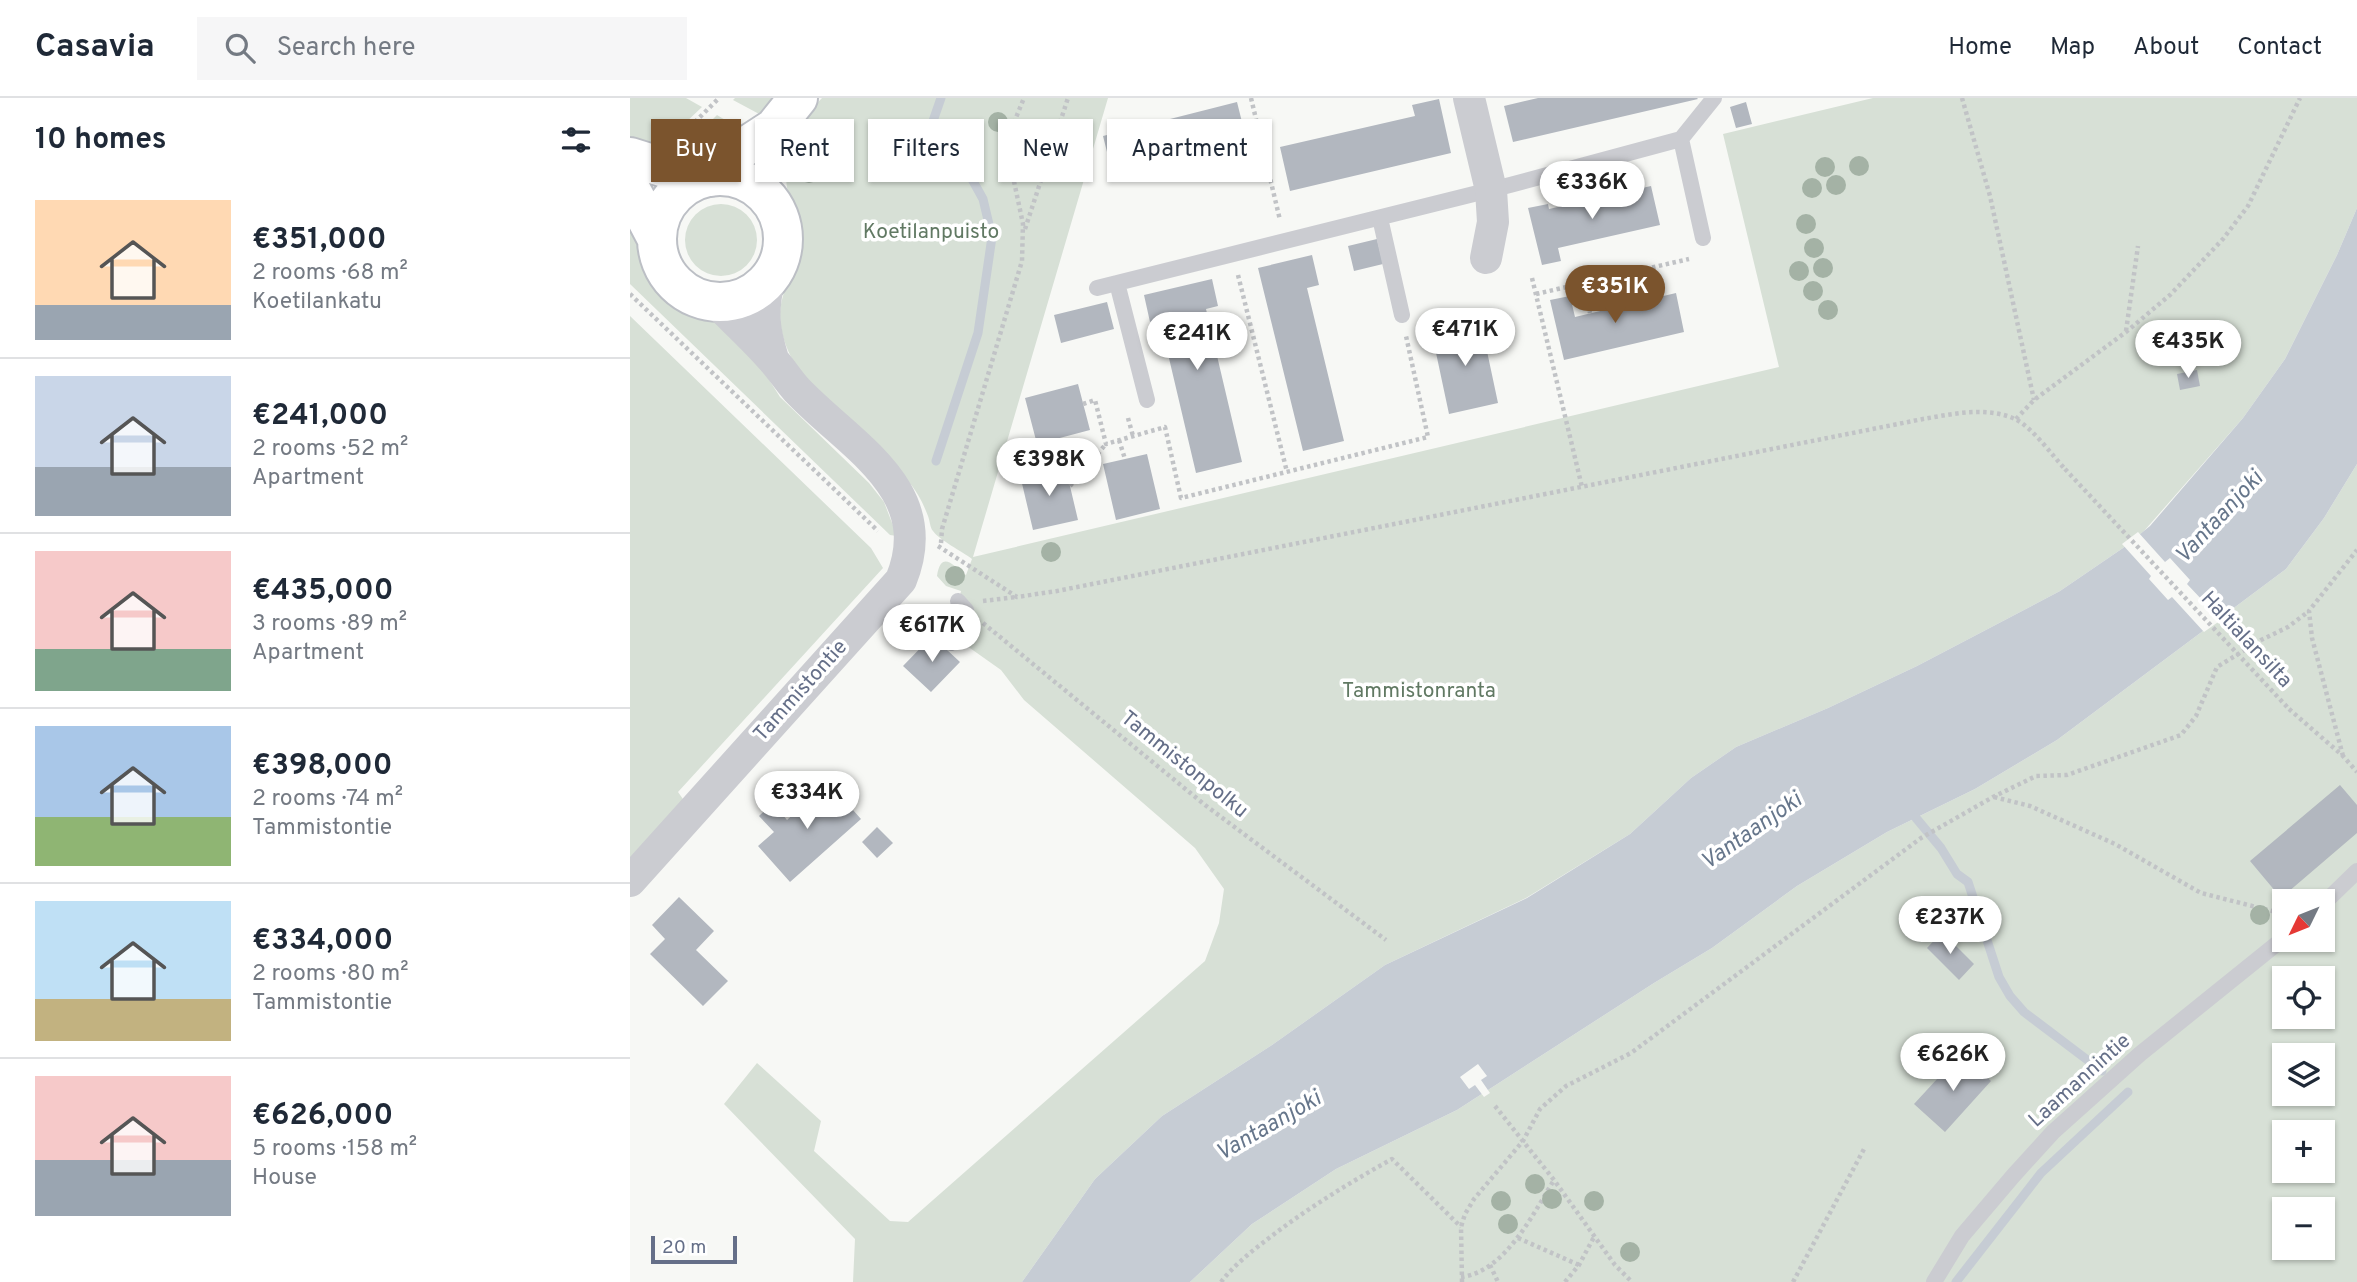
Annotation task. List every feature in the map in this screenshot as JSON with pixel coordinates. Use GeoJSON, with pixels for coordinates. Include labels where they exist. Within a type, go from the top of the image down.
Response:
{"type":"FeatureCollection","features":[{"type":"Feature","properties":{"kind":"street"},"geometry":{"type":"LineString","coordinates":[[781,119],[798,98]]}},
{"type":"Feature","properties":{"kind":"street"},"geometry":{"type":"LineString","coordinates":[[1469,98],[1491,190],[1493,222],[1486,258]]}},
{"type":"Feature","properties":{"kind":"street"},"geometry":{"type":"LineString","coordinates":[[630,157],[651,163]]}},
{"type":"Feature","properties":{"kind":"street"},"geometry":{"type":"LineString","coordinates":[[698,182],[678,192],[669,202],[658,225],[657,239],[661,262],[674,283],[693,297],[717,303],[740,299],[760,288],[777,268],[783,240],[779,219],[769,201],[761,191],[741,181]]}},
{"type":"Feature","properties":{"kind":"street"},"geometry":{"type":"LineString","coordinates":[[769,201],[770,182]]}},
{"type":"Feature","properties":{"kind":"street"},"geometry":{"type":"LineString","coordinates":[[630,188],[657,239]]}},
{"type":"Feature","properties":{"kind":"street","name":"Tammistontie"},"geometry":{"type":"LineString","coordinates":[[769,279],[763,307],[764,329],[774,360]]}},
{"type":"Feature","properties":{"kind":"street","name":"Tammistontie"},"geometry":{"type":"LineString","coordinates":[[630,881],[901,580],[908,562],[926,545],[910,526],[904,505],[889,477],[796,389],[774,360],[717,303]]}},
{"type":"Feature","properties":{"kind":"lane"},"geometry":{"type":"LineString","coordinates":[[1097,288],[1491,190],[1681,139],[1714,98]]}},
{"type":"Feature","properties":{"kind":"lane"},"geometry":{"type":"LineString","coordinates":[[1681,139],[1703,238]]}},
{"type":"Feature","properties":{"kind":"lane"},"geometry":{"type":"LineString","coordinates":[[1380,218],[1402,315]]}},
{"type":"Feature","properties":{"kind":"lane"},"geometry":{"type":"LineString","coordinates":[[1117,283],[1147,400]]}},
{"type":"Feature","properties":{"kind":"lane"},"geometry":{"type":"LineString","coordinates":[[951,643],[962,605]]}},
{"type":"Feature","properties":{"kind":"lane"},"geometry":{"type":"LineString","coordinates":[[2335,893],[2357,872]]}},
{"type":"Feature","properties":{"kind":"lane","name":"Laamannintie"},"geometry":{"type":"LineString","coordinates":[[1934,1282],[1962,1236],[2013,1176],[2090,1097],[2272,948]]}},
{"type":"Feature","properties":{"kind":"path"},"geometry":{"type":"LineString","coordinates":[[926,545],[942,529],[1022,261],[1023,224],[1008,153],[1013,125],[1024,98]]}},
{"type":"Feature","properties":{"kind":"path"},"geometry":{"type":"LineString","coordinates":[[1023,236],[1068,98]]}},
{"type":"Feature","properties":{"kind":"path"},"geometry":{"type":"LineString","coordinates":[[1251,98],[1285,240]]}},
{"type":"Feature","properties":{"kind":"path"},"geometry":{"type":"LineString","coordinates":[[1962,98],[1990,196],[2034,400]]}},
{"type":"Feature","properties":{"kind":"path"},"geometry":{"type":"LineString","coordinates":[[630,294],[892,544],[926,545],[1017,597],[1923,419],[1986,412],[2016,419],[2034,400],[2126,332],[2170,295],[2223,239],[2248,206],[2300,98]]}},
{"type":"Feature","properties":{"kind":"path"},"geometry":{"type":"LineString","coordinates":[[2126,332],[2127,305],[2138,246]]}},
{"type":"Feature","properties":{"kind":"path"},"geometry":{"type":"LineString","coordinates":[[1233,254],[1287,472]]}},
{"type":"Feature","properties":{"kind":"path"},"geometry":{"type":"LineString","coordinates":[[1536,295],[1689,259]]}},
{"type":"Feature","properties":{"kind":"path"},"geometry":{"type":"LineString","coordinates":[[1648,269],[1654,298]]}},
{"type":"Feature","properties":{"kind":"path"},"geometry":{"type":"LineString","coordinates":[[1617,276],[1624,306]]}},
{"type":"Feature","properties":{"kind":"path"},"geometry":{"type":"LineString","coordinates":[[1532,278],[1582,487]]}},
{"type":"Feature","properties":{"kind":"path"},"geometry":{"type":"LineString","coordinates":[[1583,284],[1590,313]]}},
{"type":"Feature","properties":{"kind":"path"},"geometry":{"type":"LineString","coordinates":[[1070,486],[1106,444],[1165,427],[1181,498],[1428,437],[1402,315]]}},
{"type":"Feature","properties":{"kind":"path"},"geometry":{"type":"LineString","coordinates":[[1083,404],[1095,400],[1106,444]]}},
{"type":"Feature","properties":{"kind":"path"},"geometry":{"type":"LineString","coordinates":[[1128,418],[1133,436]]}},
{"type":"Feature","properties":{"kind":"path","name":"Haltialansilta"},"geometry":{"type":"LineString","coordinates":[[2016,419],[2289,709],[2343,756],[2357,772]]}},
{"type":"Feature","properties":{"kind":"path"},"geometry":{"type":"LineString","coordinates":[[1119,440],[1125,459]]}},
{"type":"Feature","properties":{"kind":"path"},"geometry":{"type":"LineString","coordinates":[[1554,1181],[1518,1238],[1490,1265],[1461,1280],[1461,1227],[1465,1214],[1474,1199],[1522,1141],[1540,1109],[1566,1086],[1631,1053],[1933,831],[2036,776],[2067,775],[2181,735],[2196,716],[2217,667],[2288,627],[2309,611],[2357,550]]}},
{"type":"Feature","properties":{"kind":"path","name":"Tammistonpolku"},"geometry":{"type":"LineString","coordinates":[[962,605],[1205,804],[1386,940]]}},
{"type":"Feature","properties":{"kind":"path"},"geometry":{"type":"LineString","coordinates":[[2309,611],[2312,638],[2343,756]]}},
{"type":"Feature","properties":{"kind":"path"},"geometry":{"type":"LineString","coordinates":[[1993,797],[2030,806],[2115,844],[2201,892],[2272,911]]}},
{"type":"Feature","properties":{"kind":"path"},"geometry":{"type":"LineString","coordinates":[[1495,1106],[1615,1265],[1632,1282]]}},
{"type":"Feature","properties":{"kind":"path"},"geometry":{"type":"LineString","coordinates":[[1793,1282],[1864,1149]]}},
{"type":"Feature","properties":{"kind":"path"},"geometry":{"type":"LineString","coordinates":[[1221,1282],[1227,1273],[1288,1223],[1392,1159],[1461,1227]]}},
{"type":"Feature","properties":{"kind":"path"},"geometry":{"type":"LineString","coordinates":[[1564,1282],[1579,1265],[1594,1237]]}},
{"type":"Feature","properties":{"kind":"path"},"geometry":{"type":"LineString","coordinates":[[1518,1238],[1579,1265]]}},
{"type":"Feature","properties":{"kind":"path"},"geometry":{"type":"LineString","coordinates":[[1490,1265],[1499,1282]]}},
{"type":"Feature","properties":{"kind":"green space"},"geometry":{"type":"Polygon","coordinates":[[[630,98],[686,98],[702,107],[689,119],[651,119],[651,144],[630,136],[630,98]]]}},
{"type":"Feature","properties":{"kind":"green space"},"geometry":{"type":"Polygon","coordinates":[[[777,98],[761,115],[733,100],[777,98]]]}},
{"type":"Feature","properties":{"kind":"green space","name":"Tammistonranta"},"geometry":{"type":"Polygon","coordinates":[[[822,98],[1108,98],[1093,149],[1093,119],[998,119],[998,182],[1083,182],[973,557],[1779,367],[1723,134],[1873,98],[2357,98],[2357,208],[2337,255],[2285,359],[2243,418],[2144,531],[2123,548],[2060,591],[1917,666],[1736,747],[1691,778],[1630,834],[1526,898],[1385,965],[1272,1045],[1162,1116],[1095,1179],[1022,1282],[853,1282],[855,1239],[724,1104],[757,1063],[821,1121],[814,1151],[890,1221],[908,1222],[1205,961],[1219,923],[1224,889],[1195,848],[1024,700],[1001,670],[960,641],[981,626],[958,604],[961,591],[946,586],[937,576],[945,561],[966,575],[972,559],[936,534],[911,484],[815,391],[788,350],[781,327],[781,303],[798,251],[798,240],[786,182],[854,182],[854,119],[805,119],[822,98]]]}},
{"type":"Feature","properties":{"kind":"green space"},"geometry":{"type":"Polygon","coordinates":[[[721,204],[741,210],[751,220],[757,240],[751,260],[741,270],[721,276],[701,270],[691,260],[685,240],[691,220],[701,210],[721,204]]]}},
{"type":"Feature","properties":{"kind":"green space"},"geometry":{"type":"Polygon","coordinates":[[[630,207],[651,275],[662,290],[673,301],[691,312],[726,327],[756,359],[780,397],[869,483],[884,502],[897,536],[890,535],[630,284],[630,207]]]}},
{"type":"Feature","properties":{"kind":"green space"},"geometry":{"type":"Polygon","coordinates":[[[630,316],[871,548],[883,568],[678,792],[697,819],[630,893],[630,316]]]}},
{"type":"Feature","properties":{"kind":"green space"},"geometry":{"type":"Polygon","coordinates":[[[2357,464],[2357,1282],[1190,1282],[1252,1224],[1336,1169],[1457,1110],[1712,948],[1797,886],[1887,832],[1975,789],[2057,740],[2286,569],[2324,518],[2357,464]]]}},
{"type":"Feature","properties":{"kind":"water","name":"Vantaanjoki"},"geometry":{"type":"Polygon","coordinates":[[[2357,208],[2357,464],[2324,518],[2286,569],[2057,740],[1975,789],[1887,832],[1797,886],[1712,948],[1457,1110],[1336,1169],[1252,1224],[1190,1282],[1022,1282],[1095,1179],[1162,1116],[1272,1045],[1385,965],[1527,898],[1630,834],[1691,778],[1736,747],[1917,666],[2060,591],[2123,548],[2150,526],[2243,418],[2285,359],[2337,255],[2357,208]]]}},
{"type":"Feature","properties":{"kind":"pier"},"geometry":{"type":"Polygon","coordinates":[[[2138,532],[2165,562],[2170,558],[2190,580],[2187,584],[2221,620],[2204,632],[2172,597],[2168,600],[2122,544],[2138,532]]]}},
{"type":"Feature","properties":{"kind":"pier"},"geometry":{"type":"Polygon","coordinates":[[[1478,1064],[1487,1076],[1481,1080],[1490,1093],[1484,1097],[1475,1085],[1469,1089],[1460,1077],[1478,1064]]]}},
{"type":"Feature","properties":{"kind":"building"},"geometry":{"type":"Polygon","coordinates":[[[1538,98],[1698,99],[1513,142],[1504,106],[1538,98]]]}},
{"type":"Feature","properties":{"kind":"building"},"geometry":{"type":"Polygon","coordinates":[[[1439,99],[1451,153],[1290,191],[1280,147],[1415,116],[1412,105],[1439,99]]]}},
{"type":"Feature","properties":{"kind":"building"},"geometry":{"type":"Polygon","coordinates":[[[1237,102],[1241,119],[1170,119],[1237,102]]]}},
{"type":"Feature","properties":{"kind":"building"},"geometry":{"type":"Polygon","coordinates":[[[1746,102],[1752,124],[1736,128],[1730,107],[1746,102]]]}},
{"type":"Feature","properties":{"kind":"building"},"geometry":{"type":"Polygon","coordinates":[[[1107,135],[1107,152],[1103,136],[1107,135]]]}},
{"type":"Feature","properties":{"kind":"building"},"geometry":{"type":"Polygon","coordinates":[[[1651,186],[1660,225],[1558,248],[1561,261],[1542,265],[1528,208],[1548,204],[1549,209],[1651,186]]]}},
{"type":"Feature","properties":{"kind":"building"},"geometry":{"type":"Polygon","coordinates":[[[1377,239],[1383,264],[1354,271],[1348,246],[1377,239]]]}},
{"type":"Feature","properties":{"kind":"building"},"geometry":{"type":"Polygon","coordinates":[[[1312,255],[1319,285],[1307,288],[1344,441],[1303,451],[1258,268],[1312,255]]]}},
{"type":"Feature","properties":{"kind":"building"},"geometry":{"type":"Polygon","coordinates":[[[1212,279],[1218,306],[1206,309],[1242,462],[1196,473],[1160,320],[1150,322],[1144,295],[1212,279]]]}},
{"type":"Feature","properties":{"kind":"building"},"geometry":{"type":"Polygon","coordinates":[[[1676,293],[1684,332],[1564,360],[1550,300],[1570,296],[1575,317],[1676,293]]]}},
{"type":"Feature","properties":{"kind":"building"},"geometry":{"type":"Polygon","coordinates":[[[1107,302],[1114,329],[1061,343],[1054,315],[1107,302]]]}},
{"type":"Feature","properties":{"kind":"building"},"geometry":{"type":"Polygon","coordinates":[[[1481,323],[1498,403],[1449,414],[1432,334],[1481,323]]]}},
{"type":"Feature","properties":{"kind":"building"},"geometry":{"type":"Polygon","coordinates":[[[2197,370],[2200,386],[2180,390],[2177,374],[2197,370]]]}},
{"type":"Feature","properties":{"kind":"building"},"geometry":{"type":"Polygon","coordinates":[[[1078,384],[1090,430],[1037,444],[1025,398],[1078,384]]]}},
{"type":"Feature","properties":{"kind":"building"},"geometry":{"type":"Polygon","coordinates":[[[1147,454],[1160,509],[1116,520],[1103,464],[1147,454]]]}},
{"type":"Feature","properties":{"kind":"building"},"geometry":{"type":"Polygon","coordinates":[[[1065,465],[1078,520],[1033,530],[1020,475],[1065,465]]]}},
{"type":"Feature","properties":{"kind":"building"},"geometry":{"type":"Polygon","coordinates":[[[932,636],[960,662],[931,692],[903,666],[932,636]]]}},
{"type":"Feature","properties":{"kind":"building"},"geometry":{"type":"Polygon","coordinates":[[[828,782],[861,819],[790,882],[758,846],[774,832],[759,816],[773,803],[787,820],[828,782]]]}},
{"type":"Feature","properties":{"kind":"building"},"geometry":{"type":"Polygon","coordinates":[[[2340,785],[2357,805],[2357,833],[2292,889],[2273,889],[2250,861],[2340,785]]]}},
{"type":"Feature","properties":{"kind":"building"},"geometry":{"type":"Polygon","coordinates":[[[877,827],[893,843],[877,858],[862,842],[877,827]]]}},
{"type":"Feature","properties":{"kind":"building"},"geometry":{"type":"Polygon","coordinates":[[[679,897],[714,931],[696,950],[728,981],[703,1006],[650,954],[665,939],[652,925],[679,897]]]}},
{"type":"Feature","properties":{"kind":"building"},"geometry":{"type":"Polygon","coordinates":[[[1942,932],[1974,964],[1959,980],[1927,948],[1942,932]]]}},
{"type":"Feature","properties":{"kind":"building"},"geometry":{"type":"Polygon","coordinates":[[[1961,1053],[1991,1081],[1945,1132],[1914,1104],[1961,1053]]]}},
{"type":"Feature","properties":{"kind":"waterway"},"geometry":{"type":"LineString","coordinates":[[936,461],[978,333],[992,237],[983,199],[968,172],[934,132],[933,121],[941,98]]}},
{"type":"Feature","properties":{"kind":"waterway"},"geometry":{"type":"LineString","coordinates":[[1916,818],[1941,848],[1957,874],[1968,882],[1999,977],[2010,996],[2024,1012],[2102,1071]]}},
{"type":"Feature","properties":{"kind":"waterway"},"geometry":{"type":"LineString","coordinates":[[1956,1282],[2041,1173],[2128,1092]]}},
{"type":"Feature","properties":{"kind":"park label","name":"Koetilanpuisto"},"geometry":{"type":"Point","coordinates":[931,232]}}]}
